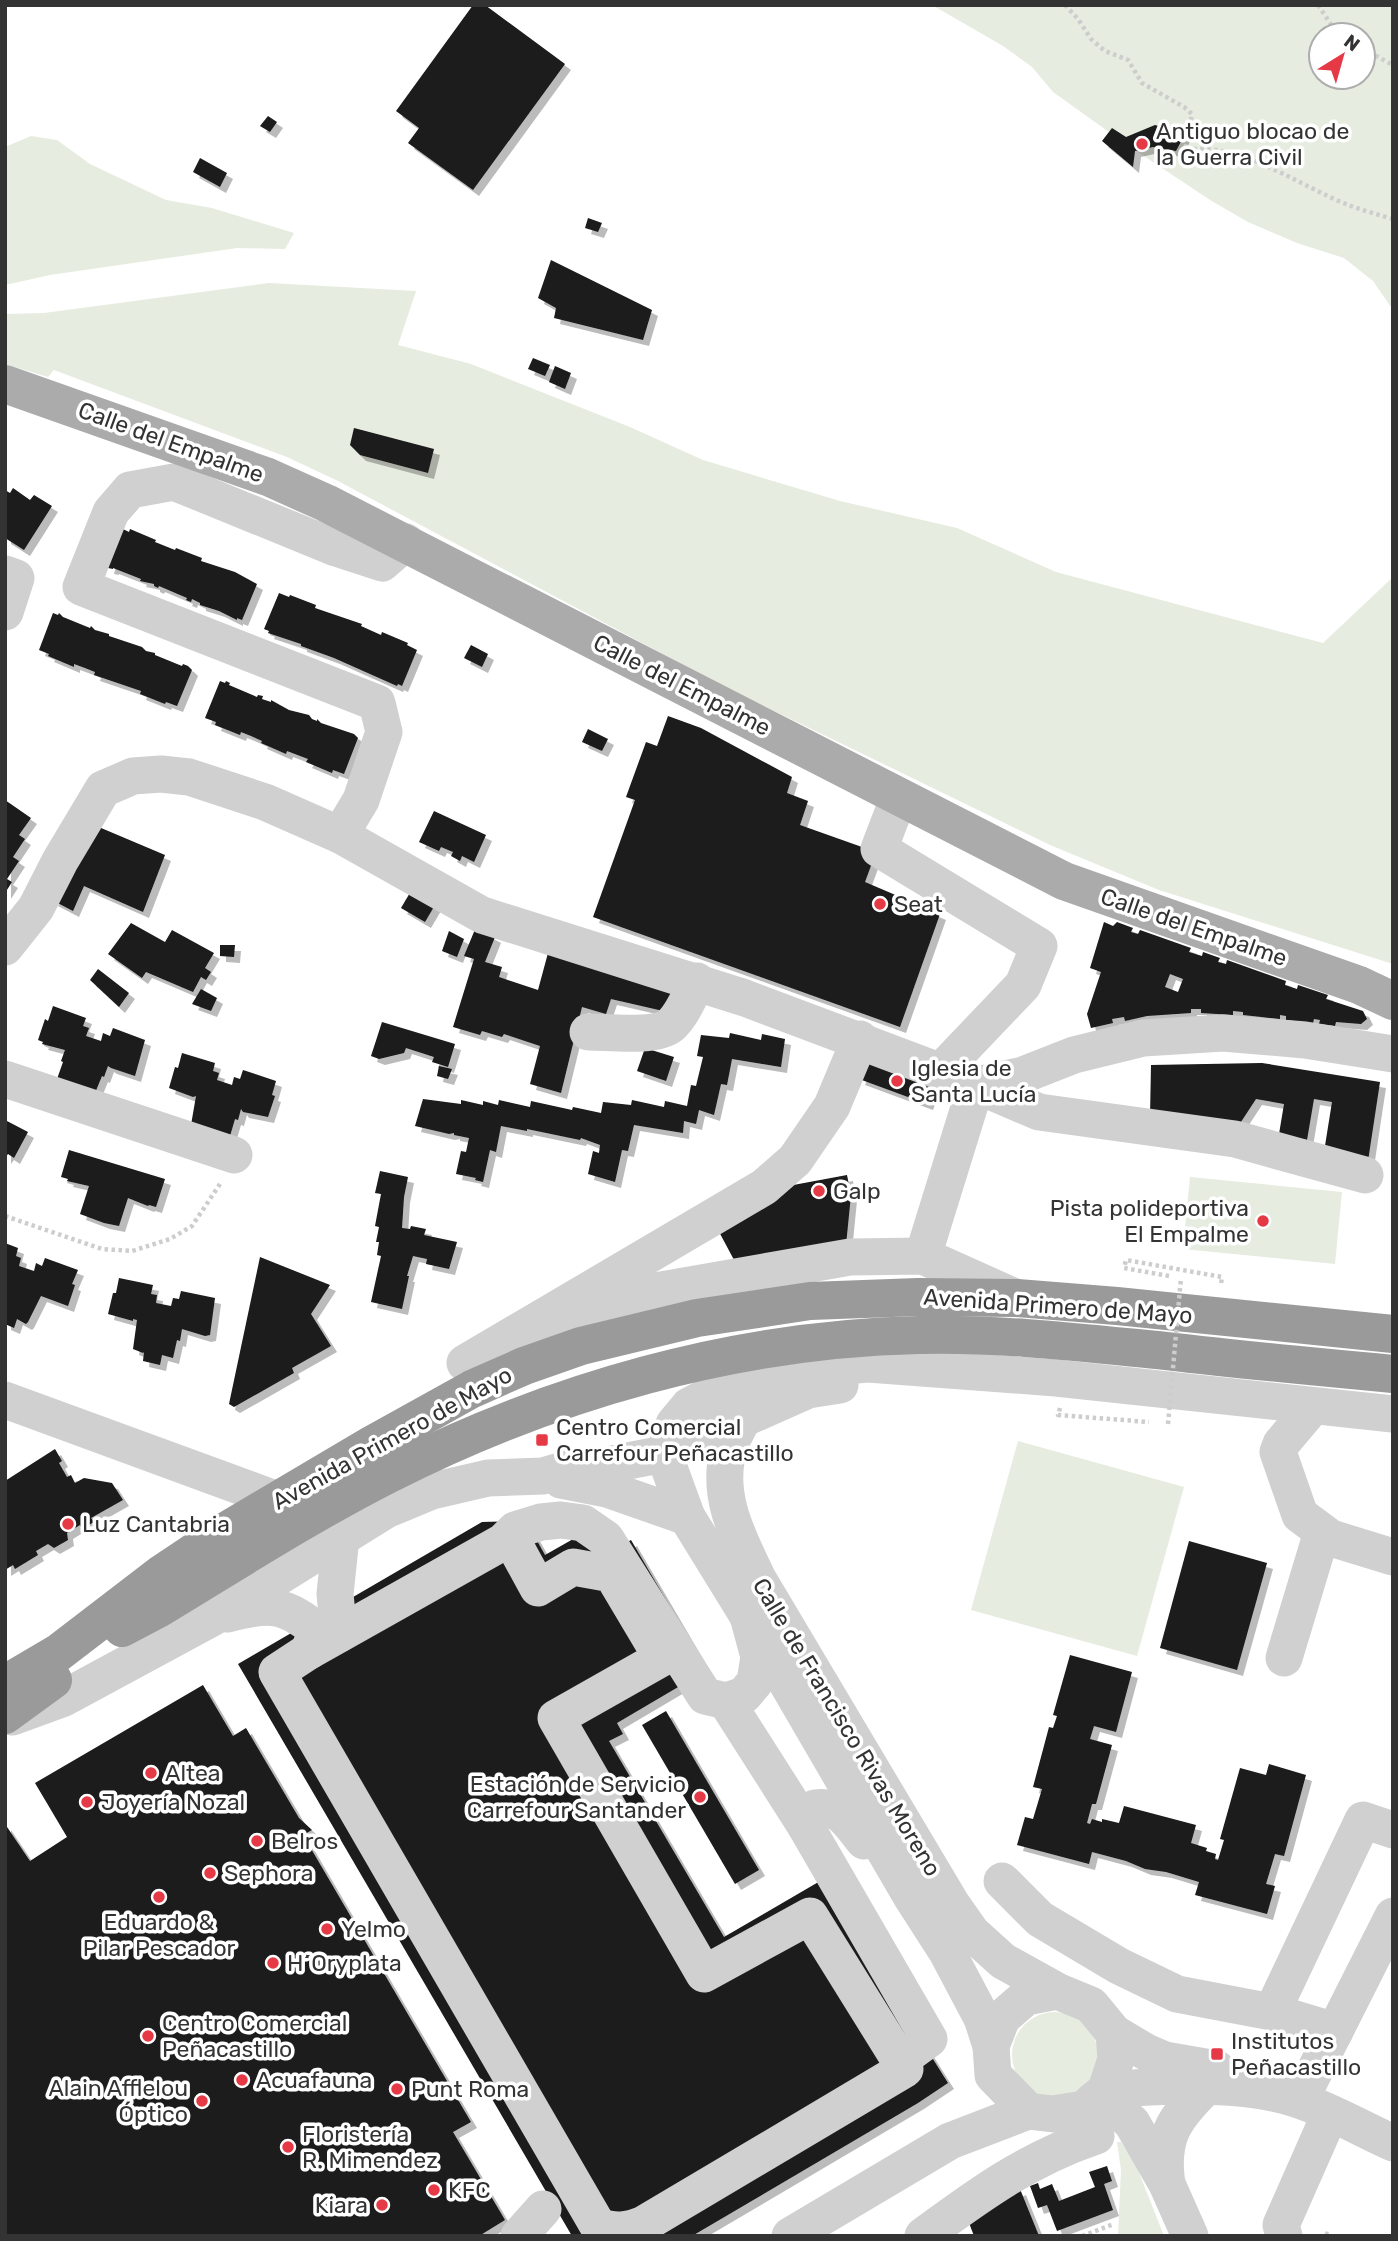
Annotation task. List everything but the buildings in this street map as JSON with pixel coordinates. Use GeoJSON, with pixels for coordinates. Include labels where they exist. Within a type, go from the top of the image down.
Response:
{"type":"FeatureCollection","features":[{"type":"Feature","properties":{"kind":"highway","name":"Avenida Primero de Mayo"},"geometry":{"type":"LineString","coordinates":[[5,1684],[58,1653],[161,1574],[278,1500],[472,1389],[524,1366],[581,1346],[697,1318],[810,1300],[918,1297],[1017,1298],[1393,1334]]}},
{"type":"Feature","properties":{"kind":"highway","name":"Avenida Primero de Mayo"},"geometry":{"type":"LineString","coordinates":[[58,1653],[128,1625],[205,1601],[388,1474],[491,1427],[595,1388],[699,1362],[829,1340],[920,1335],[1007,1336],[1393,1374]]}},
{"type":"Feature","properties":{"kind":"highway"},"geometry":{"type":"LineString","coordinates":[[5,1659],[161,1574]]}},
{"type":"Feature","properties":{"kind":"highway"},"geometry":{"type":"LineString","coordinates":[[5,1715],[128,1625]]}},
{"type":"Feature","properties":{"kind":"main road","name":"Calle del Empalme"},"geometry":{"type":"LineString","coordinates":[[5,384],[268,477],[406,542],[1064,881],[1382,993]]}},
{"type":"Feature","properties":{"kind":"street"},"geometry":{"type":"LineString","coordinates":[[340,835],[361,800],[384,732],[377,703],[81,586],[111,512],[130,490],[174,482],[336,548],[382,563],[406,542]]}},
{"type":"Feature","properties":{"kind":"street"},"geometry":{"type":"LineString","coordinates":[[5,574],[16,578],[5,612]]}},
{"type":"Feature","properties":{"kind":"street"},"geometry":{"type":"LineString","coordinates":[[5,947],[36,908],[60,861],[103,789],[133,776],[161,774],[188,778],[265,802],[340,835],[482,915],[697,981],[941,1071],[1039,1112],[1236,1139],[1365,1175]]}},
{"type":"Feature","properties":{"kind":"street"},"geometry":{"type":"LineString","coordinates":[[899,797],[878,849],[1039,946],[1023,985],[941,1071]]}},
{"type":"Feature","properties":{"kind":"street"},"geometry":{"type":"LineString","coordinates":[[588,1032],[653,1032],[670,1026],[697,981]]}},
{"type":"Feature","properties":{"kind":"street"},"geometry":{"type":"LineString","coordinates":[[976,1085],[1023,1075],[1074,1055],[1143,1038],[1223,1033],[1305,1040],[1393,1054]]}},
{"type":"Feature","properties":{"kind":"street"},"geometry":{"type":"LineString","coordinates":[[465,1363],[764,1187],[795,1160],[832,1106],[860,1040]]}},
{"type":"Feature","properties":{"kind":"street"},"geometry":{"type":"LineString","coordinates":[[5,1079],[234,1155]]}},
{"type":"Feature","properties":{"kind":"street"},"geometry":{"type":"LineString","coordinates":[[923,1256],[976,1085]]}},
{"type":"Feature","properties":{"kind":"street"},"geometry":{"type":"LineString","coordinates":[[524,1366],[601,1308],[644,1293],[850,1257],[923,1256],[1017,1298]]}},
{"type":"Feature","properties":{"kind":"street","name":"Avenida Primero de Mayo"},"geometry":{"type":"LineString","coordinates":[[664,1454],[674,1424],[689,1406],[739,1380],[799,1370],[868,1364],[1056,1378],[1393,1414]]}},
{"type":"Feature","properties":{"kind":"street","name":"Avenida Primero de Mayo"},"geometry":{"type":"LineString","coordinates":[[543,1476],[578,1466],[607,1465],[664,1454],[807,1390],[940,1369]]}},
{"type":"Feature","properties":{"kind":"street"},"geometry":{"type":"LineString","coordinates":[[1234,1396],[1280,1444]]}},
{"type":"Feature","properties":{"kind":"street"},"geometry":{"type":"LineString","coordinates":[[5,1400],[278,1500]]}},
{"type":"Feature","properties":{"kind":"street"},"geometry":{"type":"LineString","coordinates":[[1313,1406],[1280,1444],[1278,1452],[1300,1515],[1331,1538],[1393,1557]]}},
{"type":"Feature","properties":{"kind":"street","name":"Calle de Francisco Rivas Moreno"},"geometry":{"type":"LineString","coordinates":[[743,1418],[730,1447],[724,1475],[726,1501],[734,1528],[758,1578],[944,1891],[972,1933],[1003,1961],[1057,1991]]}},
{"type":"Feature","properties":{"kind":"street","name":"Calle de Francisco Rivas Moreno"},"geometry":{"type":"LineString","coordinates":[[664,1454],[687,1517],[968,1988],[982,2018],[992,2061]]}},
{"type":"Feature","properties":{"kind":"street","name":"Avenida Primero de Mayo"},"geometry":{"type":"LineString","coordinates":[[5,1721],[64,1698],[205,1601],[341,1537],[386,1510],[432,1491],[488,1478],[543,1476],[607,1489],[687,1517]]}},
{"type":"Feature","properties":{"kind":"street"},"geometry":{"type":"LineString","coordinates":[[503,1542],[515,1546],[538,1588],[573,1567],[612,1574],[662,1658],[556,1718],[704,1974],[810,1916],[905,2069],[640,2230],[611,2231],[598,2226],[277,1672],[503,1542],[515,1530],[541,1522],[561,1520],[583,1523],[606,1539],[705,1696],[726,1701],[744,1695],[755,1682],[759,1657],[748,1616]]}},
{"type":"Feature","properties":{"kind":"street"},"geometry":{"type":"LineString","coordinates":[[1284,1658],[1322,1532]]}},
{"type":"Feature","properties":{"kind":"street"},"geometry":{"type":"LineString","coordinates":[[324,1643],[335,1594],[341,1537]]}},
{"type":"Feature","properties":{"kind":"street"},"geometry":{"type":"LineString","coordinates":[[205,1601],[245,1609],[286,1609],[314,1628],[314,1637],[324,1643]]}},
{"type":"Feature","properties":{"kind":"street"},"geometry":{"type":"LineString","coordinates":[[726,1701],[805,1825],[929,2039],[900,2060]]}},
{"type":"Feature","properties":{"kind":"street"},"geometry":{"type":"LineString","coordinates":[[805,1825],[816,1808],[827,1806],[843,1815],[911,1896]]}},
{"type":"Feature","properties":{"kind":"street"},"geometry":{"type":"LineString","coordinates":[[1272,2012],[1363,1820],[1393,1830]]}},
{"type":"Feature","properties":{"kind":"street"},"geometry":{"type":"LineString","coordinates":[[1002,1881],[1040,1919],[1130,1972],[1177,1994],[1272,2012],[1335,2031]]}},
{"type":"Feature","properties":{"kind":"street"},"geometry":{"type":"LineString","coordinates":[[1283,2236],[1281,2225],[1301,2102],[1393,1916]]}},
{"type":"Feature","properties":{"kind":"street"},"geometry":{"type":"LineString","coordinates":[[950,2141],[983,2101],[1002,2018],[1026,1997],[1057,1991],[1091,2005],[1114,2033],[1146,2052],[1180,2088],[1301,2102]]}},
{"type":"Feature","properties":{"kind":"street"},"geometry":{"type":"LineString","coordinates":[[790,2236],[950,2141],[1028,2111],[1053,2114],[1084,2109],[1100,2095],[1116,2059],[1114,2033]]}},
{"type":"Feature","properties":{"kind":"street"},"geometry":{"type":"LineString","coordinates":[[992,2061],[1028,2111]]}},
{"type":"Feature","properties":{"kind":"street"},"geometry":{"type":"LineString","coordinates":[[1100,2095],[1180,2088],[1238,2072],[1393,2143]]}},
{"type":"Feature","properties":{"kind":"street"},"geometry":{"type":"LineString","coordinates":[[1167,2184],[1164,2167],[1167,2138],[1180,2088]]}},
{"type":"Feature","properties":{"kind":"street"},"geometry":{"type":"LineString","coordinates":[[1100,2095],[1132,2123],[1167,2184],[1190,2236]]}},
{"type":"Feature","properties":{"kind":"street"},"geometry":{"type":"LineString","coordinates":[[923,2236],[1024,2166],[1059,2148],[1096,2136]]}},
{"type":"Feature","properties":{"kind":"path"},"geometry":{"type":"LineString","coordinates":[[1065,5],[1091,39],[1105,51],[1128,60],[1142,83],[1192,114],[1185,150],[1204,147],[1222,149],[1276,170],[1351,206],[1393,219]]}},
{"type":"Feature","properties":{"kind":"path"},"geometry":{"type":"LineString","coordinates":[[1318,5],[1329,21]]}},
{"type":"Feature","properties":{"kind":"path"},"geometry":{"type":"LineString","coordinates":[[1377,56],[1393,65]]}},
{"type":"Feature","properties":{"kind":"path"},"geometry":{"type":"LineString","coordinates":[[5,1216],[102,1249],[132,1251],[170,1239],[192,1226],[214,1195],[234,1155]]}},
{"type":"Feature","properties":{"kind":"path"},"geometry":{"type":"LineString","coordinates":[[1167,1424],[1181,1278],[1124,1268],[1126,1260],[1222,1277],[1216,1316]]}},
{"type":"Feature","properties":{"kind":"path"},"geometry":{"type":"LineString","coordinates":[[1082,2236],[1114,2224]]}},
{"type":"Feature","properties":{"kind":"path"},"geometry":{"type":"LineString","coordinates":[[1325,2232],[1331,2236]]}},
{"type":"Feature","properties":{"kind":"shaded area"},"geometry":{"type":"Polygon","coordinates":[[[932,5],[1393,5],[1393,310],[1373,281],[1344,258],[1297,243],[1248,222],[1210,200],[1053,92],[1032,67],[1003,46],[932,5]]]}},
{"type":"Feature","properties":{"kind":"shaded area"},"geometry":{"type":"Polygon","coordinates":[[[31,136],[57,140],[90,164],[166,200],[212,208],[294,233],[285,249],[237,248],[50,275],[5,285],[5,147],[31,136]]]}},
{"type":"Feature","properties":{"kind":"shaded area"},"geometry":{"type":"Polygon","coordinates":[[[269,283],[416,291],[398,345],[471,364],[630,427],[703,460],[840,501],[957,528],[1056,572],[1323,643],[1393,577],[1393,964],[1159,890],[1050,845],[721,685],[338,481],[287,457],[54,370],[48,377],[5,364],[5,314],[44,313],[269,283]]]}},
{"type":"Feature","properties":{"kind":"shaded area","name":"Pista polideportiva El Empalme"},"geometry":{"type":"Polygon","coordinates":[[[1190,1177],[1342,1192],[1335,1264],[1183,1249],[1190,1177]]]}},
{"type":"Feature","properties":{"kind":"shaded area"},"geometry":{"type":"Polygon","coordinates":[[[1018,1441],[1184,1487],[1137,1656],[971,1610],[1018,1441]]]}},
{"type":"Feature","properties":{"kind":"shaded area"},"geometry":{"type":"Polygon","coordinates":[[[1055,2012],[1072,2015],[1086,2024],[1095,2038],[1098,2055],[1095,2072],[1086,2086],[1072,2095],[1055,2098],[1038,2095],[1024,2086],[1015,2072],[1012,2055],[1015,2038],[1024,2024],[1038,2015],[1055,2012]]]}},
{"type":"Feature","properties":{"kind":"shaded area"},"geometry":{"type":"Polygon","coordinates":[[[1117,2142],[1121,2142],[1136,2165],[1164,2236],[1118,2236],[1121,2170],[1117,2142]]]}},
{"type":"Feature","properties":{"kind":"place","name":"Antiguo blocao de la Guerra Civil"},"geometry":{"type":"Point","coordinates":[1142,144]}},
{"type":"Feature","properties":{"kind":"place","name":"Seat"},"geometry":{"type":"Point","coordinates":[880,904]}},
{"type":"Feature","properties":{"kind":"place","name":"Iglesia de Santa Lucía"},"geometry":{"type":"Point","coordinates":[897,1081]}},
{"type":"Feature","properties":{"kind":"place","name":"Galp"},"geometry":{"type":"Point","coordinates":[819,1191]}},
{"type":"Feature","properties":{"kind":"place","name":"Pista polideportiva El Empalme"},"geometry":{"type":"Point","coordinates":[1263,1221]}},
{"type":"Feature","properties":{"kind":"place","name":"Centro Comercial Carrefour Peñacastillo"},"geometry":{"type":"Point","coordinates":[542,1440]}},
{"type":"Feature","properties":{"kind":"place","name":"Luz Cantabria"},"geometry":{"type":"Point","coordinates":[68,1524]}},
{"type":"Feature","properties":{"kind":"place","name":"Altea"},"geometry":{"type":"Point","coordinates":[151,1773]}},
{"type":"Feature","properties":{"kind":"place","name":"Estación de Servicio Carrefour Santander"},"geometry":{"type":"Point","coordinates":[700,1797]}},
{"type":"Feature","properties":{"kind":"place","name":"Joyería Nozal"},"geometry":{"type":"Point","coordinates":[87,1802]}},
{"type":"Feature","properties":{"kind":"place","name":"Belros"},"geometry":{"type":"Point","coordinates":[257,1841]}},
{"type":"Feature","properties":{"kind":"place","name":"Sephora"},"geometry":{"type":"Point","coordinates":[210,1873]}},
{"type":"Feature","properties":{"kind":"place","name":"Eduardo & Pilar Pescador"},"geometry":{"type":"Point","coordinates":[159,1897]}},
{"type":"Feature","properties":{"kind":"place","name":"Yelmo"},"geometry":{"type":"Point","coordinates":[327,1929]}},
{"type":"Feature","properties":{"kind":"place","name":"H´Oryplata"},"geometry":{"type":"Point","coordinates":[273,1963]}},
{"type":"Feature","properties":{"kind":"place","name":"Centro Comercial Peñacastillo"},"geometry":{"type":"Point","coordinates":[148,2036]}},
{"type":"Feature","properties":{"kind":"place","name":"Institutos Peñacastillo"},"geometry":{"type":"Point","coordinates":[1217,2054]}},
{"type":"Feature","properties":{"kind":"place","name":"Acuafauna"},"geometry":{"type":"Point","coordinates":[242,2080]}},
{"type":"Feature","properties":{"kind":"place","name":"Punt Roma"},"geometry":{"type":"Point","coordinates":[397,2089]}},
{"type":"Feature","properties":{"kind":"place","name":"Alain Afflelou Óptico"},"geometry":{"type":"Point","coordinates":[202,2101]}},
{"type":"Feature","properties":{"kind":"place","name":"Floristería R. Mimendez"},"geometry":{"type":"Point","coordinates":[288,2147]}},
{"type":"Feature","properties":{"kind":"place","name":"KFC"},"geometry":{"type":"Point","coordinates":[434,2190]}},
{"type":"Feature","properties":{"kind":"place","name":"Kiara"},"geometry":{"type":"Point","coordinates":[382,2205]}}]}
